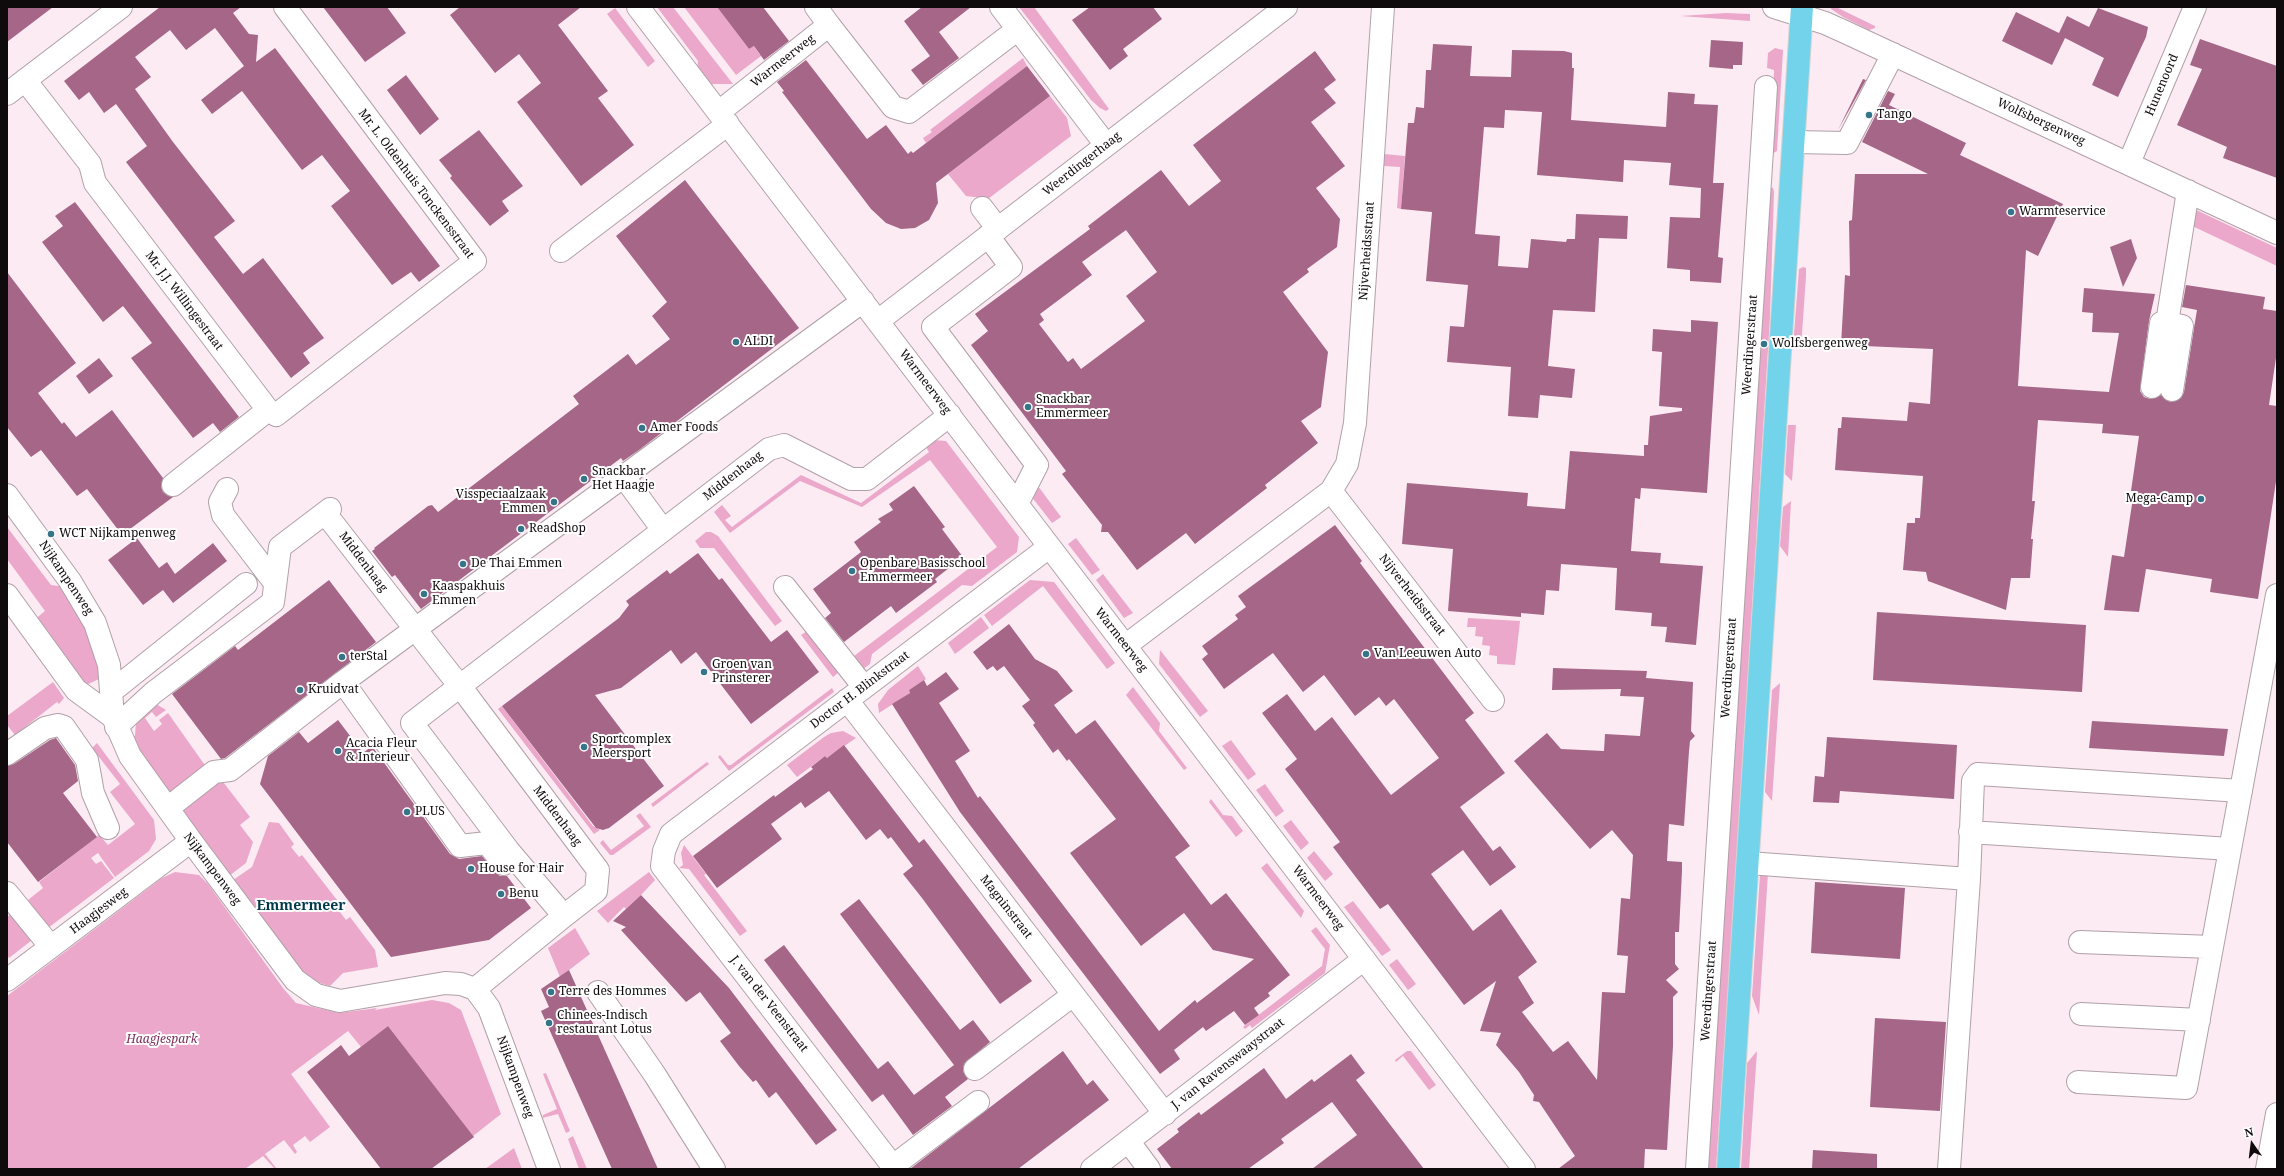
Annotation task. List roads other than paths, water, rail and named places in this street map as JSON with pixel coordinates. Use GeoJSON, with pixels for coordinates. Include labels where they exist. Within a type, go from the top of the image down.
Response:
{"type":"FeatureCollection","features":[{"type":"Feature","properties":{"kind":"main road"},"geometry":{"type":"LineString","coordinates":[[1728,1169],[1802,12]]}},
{"type":"Feature","properties":{"kind":"street"},"geometry":{"type":"LineString","coordinates":[[7,94],[121,7]]}},
{"type":"Feature","properties":{"kind":"street","name":"Mr. L. Oldenhuis Tonckensstraat"},"geometry":{"type":"LineString","coordinates":[[268,410],[276,415],[475,261],[285,7]]}},
{"type":"Feature","properties":{"kind":"street","name":"Warmeerweg"},"geometry":{"type":"LineString","coordinates":[[638,7],[950,415],[1048,547],[1524,1169]]}},
{"type":"Feature","properties":{"kind":"street"},"geometry":{"type":"LineString","coordinates":[[816,7],[892,107],[909,112],[1018,29]]}},
{"type":"Feature","properties":{"kind":"street"},"geometry":{"type":"LineString","coordinates":[[1001,7],[1106,145]]}},
{"type":"Feature","properties":{"kind":"street","name":"Weerdingerhaag"},"geometry":{"type":"LineString","coordinates":[[878,321],[1286,7]]}},
{"type":"Feature","properties":{"kind":"street","name":"Nijverheidsstraat"},"geometry":{"type":"LineString","coordinates":[[1125,646],[1331,491],[1347,464],[1355,423],[1383,7]]}},
{"type":"Feature","properties":{"kind":"street","name":"Wolfsbergenweg"},"geometry":{"type":"LineString","coordinates":[[1774,7],[1802,12],[2277,233]]}},
{"type":"Feature","properties":{"kind":"street","name":"Hunenoord"},"geometry":{"type":"LineString","coordinates":[[2128,163],[2195,7]]}},
{"type":"Feature","properties":{"kind":"street","name":"Warmeerweg"},"geometry":{"type":"LineString","coordinates":[[723,118],[829,25]]}},
{"type":"Feature","properties":{"kind":"street"},"geometry":{"type":"LineString","coordinates":[[1794,142],[1847,143],[1893,54]]}},
{"type":"Feature","properties":{"kind":"street","name":"Mr. J.J. Willingestraat"},"geometry":{"type":"LineString","coordinates":[[25,80],[90,164],[95,184],[268,410]]}},
{"type":"Feature","properties":{"kind":"street","name":"Weerdingerstraat"},"geometry":{"type":"LineString","coordinates":[[1697,1169],[1766,87]]}},
{"type":"Feature","properties":{"kind":"street"},"geometry":{"type":"LineString","coordinates":[[561,251],[723,118]]}},
{"type":"Feature","properties":{"kind":"street"},"geometry":{"type":"LineString","coordinates":[[1761,167],[1792,168]]}},
{"type":"Feature","properties":{"kind":"street"},"geometry":{"type":"LineString","coordinates":[[2162,389],[2161,323],[2166,323],[2188,191]]}},
{"type":"Feature","properties":{"kind":"street"},"geometry":{"type":"LineString","coordinates":[[982,208],[1010,266],[933,326],[1037,466],[1017,504]]}},
{"type":"Feature","properties":{"kind":"street"},"geometry":{"type":"LineString","coordinates":[[168,808],[214,772],[230,770],[343,682],[863,301]]}},
{"type":"Feature","properties":{"kind":"street"},"geometry":{"type":"LineString","coordinates":[[173,485],[268,410]]}},
{"type":"Feature","properties":{"kind":"street","name":"Middenhaag"},"geometry":{"type":"LineString","coordinates":[[275,583],[280,547],[328,511],[415,630],[460,686],[598,870],[596,891],[564,916],[508,850],[412,723],[460,686],[664,530],[769,449],[784,445],[851,479],[867,479],[950,415]]}},
{"type":"Feature","properties":{"kind":"street"},"geometry":{"type":"LineString","coordinates":[[624,476],[664,530]]}},
{"type":"Feature","properties":{"kind":"street"},"geometry":{"type":"LineString","coordinates":[[114,722],[272,602],[275,583],[223,515],[220,502],[227,489]]}},
{"type":"Feature","properties":{"kind":"street","name":"Nijverheidsstraat"},"geometry":{"type":"LineString","coordinates":[[1331,491],[1493,700]]}},
{"type":"Feature","properties":{"kind":"street","name":"Nijkampenweg"},"geometry":{"type":"LineString","coordinates":[[7,495],[85,602],[95,624],[109,665],[114,722],[130,756],[191,841],[295,980],[316,995],[340,1000],[445,983],[461,984],[475,989],[489,1008],[549,1169]]}},
{"type":"Feature","properties":{"kind":"street","name":"Doctor H. Blinkstraat"},"geometry":{"type":"LineString","coordinates":[[671,834],[1048,547]]}},
{"type":"Feature","properties":{"kind":"street"},"geometry":{"type":"LineString","coordinates":[[111,692],[246,584]]}},
{"type":"Feature","properties":{"kind":"street"},"geometry":{"type":"LineString","coordinates":[[785,586],[864,687]]}},
{"type":"Feature","properties":{"kind":"street","name":"Nijkampenweg"},"geometry":{"type":"LineString","coordinates":[[7,595],[76,690],[114,722]]}},
{"type":"Feature","properties":{"kind":"street"},"geometry":{"type":"LineString","coordinates":[[2078,1082],[2186,1088],[2277,595]]}},
{"type":"Feature","properties":{"kind":"street"},"geometry":{"type":"LineString","coordinates":[[343,682],[460,846],[486,843],[532,899],[542,890]]}},
{"type":"Feature","properties":{"kind":"street","name":"Magninstraat"},"geometry":{"type":"LineString","coordinates":[[847,700],[1165,1114]]}},
{"type":"Feature","properties":{"kind":"street"},"geometry":{"type":"LineString","coordinates":[[7,754],[44,728],[58,725],[64,727],[69,732],[87,760],[93,793],[108,828]]}},
{"type":"Feature","properties":{"kind":"street"},"geometry":{"type":"LineString","coordinates":[[1950,1169],[1969,879],[1973,781],[1978,774],[2241,791]]}},
{"type":"Feature","properties":{"kind":"street"},"geometry":{"type":"LineString","coordinates":[[1970,832],[2230,849]]}},
{"type":"Feature","properties":{"kind":"street","name":"J. van der Veenstraat"},"geometry":{"type":"LineString","coordinates":[[671,834],[664,850],[662,866],[894,1168]]}},
{"type":"Feature","properties":{"kind":"street","name":"Haagjesweg"},"geometry":{"type":"LineString","coordinates":[[7,980],[191,841]]}},
{"type":"Feature","properties":{"kind":"street"},"geometry":{"type":"LineString","coordinates":[[1748,864],[1969,879]]}},
{"type":"Feature","properties":{"kind":"street"},"geometry":{"type":"LineString","coordinates":[[7,893],[51,947]]}},
{"type":"Feature","properties":{"kind":"street"},"geometry":{"type":"LineString","coordinates":[[475,989],[564,916]]}},
{"type":"Feature","properties":{"kind":"street"},"geometry":{"type":"LineString","coordinates":[[2080,942],[2212,947]]}},
{"type":"Feature","properties":{"kind":"street","name":"J. van Ravenswaaystraat"},"geometry":{"type":"LineString","coordinates":[[1092,1169],[1129,1142],[1364,958]]}},
{"type":"Feature","properties":{"kind":"street"},"geometry":{"type":"LineString","coordinates":[[598,992],[655,1074],[714,1169]]}},
{"type":"Feature","properties":{"kind":"street"},"geometry":{"type":"LineString","coordinates":[[975,1069],[1073,995]]}},
{"type":"Feature","properties":{"kind":"street"},"geometry":{"type":"LineString","coordinates":[[2081,1014],[2199,1020]]}},
{"type":"Feature","properties":{"kind":"street"},"geometry":{"type":"LineString","coordinates":[[894,1168],[978,1102]]}},
{"type":"Feature","properties":{"kind":"street"},"geometry":{"type":"LineString","coordinates":[[2267,1169],[2277,1114]]}},
{"type":"Feature","properties":{"kind":"street"},"geometry":{"type":"LineString","coordinates":[[1129,1142],[1149,1169]]}},
{"type":"Feature","properties":{"kind":"place","name":"Tango"},"geometry":{"type":"Point","coordinates":[1869,115]}},
{"type":"Feature","properties":{"kind":"place","name":"Warmteservice"},"geometry":{"type":"Point","coordinates":[2011,212]}},
{"type":"Feature","properties":{"kind":"place","name":"ALDI"},"geometry":{"type":"Point","coordinates":[736,342]}},
{"type":"Feature","properties":{"kind":"place","name":"Wolfsbergenweg"},"geometry":{"type":"Point","coordinates":[1764,344]}},
{"type":"Feature","properties":{"kind":"place","name":"Snackbar Emmermeer"},"geometry":{"type":"Point","coordinates":[1028,407]}},
{"type":"Feature","properties":{"kind":"place","name":"Amer Foods"},"geometry":{"type":"Point","coordinates":[642,428]}},
{"type":"Feature","properties":{"kind":"place","name":"Snackbar Het Haagje"},"geometry":{"type":"Point","coordinates":[584,479]}},
{"type":"Feature","properties":{"kind":"place","name":"Mega-Camp"},"geometry":{"type":"Point","coordinates":[2201,499]}},
{"type":"Feature","properties":{"kind":"place","name":"Visspeciaalzaak Emmen"},"geometry":{"type":"Point","coordinates":[554,502]}},
{"type":"Feature","properties":{"kind":"place","name":"ReadShop"},"geometry":{"type":"Point","coordinates":[521,529]}},
{"type":"Feature","properties":{"kind":"place","name":"WCT Nijkampenweg"},"geometry":{"type":"Point","coordinates":[51,534]}},
{"type":"Feature","properties":{"kind":"place","name":"De Thai Emmen"},"geometry":{"type":"Point","coordinates":[463,564]}},
{"type":"Feature","properties":{"kind":"place","name":"Openbare Basisschool Emmermeer"},"geometry":{"type":"Point","coordinates":[852,571]}},
{"type":"Feature","properties":{"kind":"place","name":"Kaaspakhuis Emmen"},"geometry":{"type":"Point","coordinates":[424,594]}},
{"type":"Feature","properties":{"kind":"place","name":"Van Leeuwen Auto"},"geometry":{"type":"Point","coordinates":[1366,654]}},
{"type":"Feature","properties":{"kind":"place","name":"terStal"},"geometry":{"type":"Point","coordinates":[342,657]}},
{"type":"Feature","properties":{"kind":"place","name":"Groen van Prinsterer"},"geometry":{"type":"Point","coordinates":[704,672]}},
{"type":"Feature","properties":{"kind":"place","name":"Kruidvat"},"geometry":{"type":"Point","coordinates":[300,690]}},
{"type":"Feature","properties":{"kind":"place","name":"Sportcomplex Meersport"},"geometry":{"type":"Point","coordinates":[584,747]}},
{"type":"Feature","properties":{"kind":"place","name":"Acacia Fleur & Interieur"},"geometry":{"type":"Point","coordinates":[338,751]}},
{"type":"Feature","properties":{"kind":"place","name":"PLUS"},"geometry":{"type":"Point","coordinates":[407,812]}},
{"type":"Feature","properties":{"kind":"place","name":"House for Hair"},"geometry":{"type":"Point","coordinates":[471,869]}},
{"type":"Feature","properties":{"kind":"place","name":"Benu"},"geometry":{"type":"Point","coordinates":[501,894]}},
{"type":"Feature","properties":{"kind":"place","name":"Terre des Hommes"},"geometry":{"type":"Point","coordinates":[551,992]}},
{"type":"Feature","properties":{"kind":"place","name":"Chinees-Indisch restaurant Lotus"},"geometry":{"type":"Point","coordinates":[549,1023]}},
{"type":"Feature","properties":{"kind":"district","name":"Emmermeer"},"geometry":{"type":"Point","coordinates":[301,906]}},
{"type":"Feature","properties":{"kind":"park label","name":"Haagjespark"},"geometry":{"type":"Point","coordinates":[162,1040]}}]}
